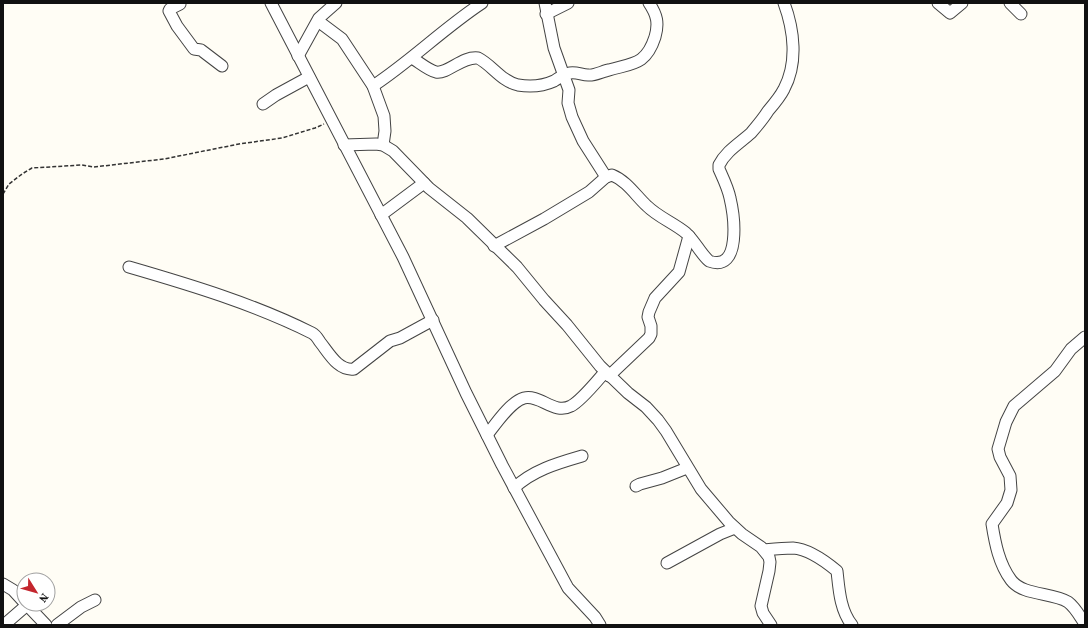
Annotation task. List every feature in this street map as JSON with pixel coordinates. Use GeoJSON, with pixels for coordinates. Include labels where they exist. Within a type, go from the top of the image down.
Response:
{"type":"FeatureCollection","features":[{"type":"Feature","properties":{"kind":"street"},"geometry":{"type":"LineString","coordinates":[[271,3],[403,257],[487,435],[514,488],[568,588],[595,617],[600,625]]}},
{"type":"Feature","properties":{"kind":"street"},"geometry":{"type":"LineString","coordinates":[[298,56],[318,21],[336,3]]}},
{"type":"Feature","properties":{"kind":"street"},"geometry":{"type":"LineString","coordinates":[[373,86],[412,58],[463,15],[482,3]]}},
{"type":"Feature","properties":{"kind":"street"},"geometry":{"type":"LineString","coordinates":[[568,3],[546,8],[554,48],[569,90],[568,103],[572,117],[583,141],[606,178]]}},
{"type":"Feature","properties":{"kind":"street"},"geometry":{"type":"LineString","coordinates":[[412,58],[432,70],[439,72],[473,57],[478,58],[501,77],[522,85],[544,85],[571,73],[590,76],[631,65],[639,61],[648,51],[656,32],[658,19],[649,3]]}},
{"type":"Feature","properties":{"kind":"street"},"geometry":{"type":"LineString","coordinates":[[494,246],[544,219],[589,192],[612,175],[620,179],[648,208],[689,236],[709,261],[714,263],[723,262],[731,253],[734,245],[734,238],[731,199],[719,169],[719,165],[727,153],[754,129],[784,89],[791,72],[793,56],[792,37],[784,3]]}},
{"type":"Feature","properties":{"kind":"street"},"geometry":{"type":"LineString","coordinates":[[938,3],[950,13],[962,3]]}},
{"type":"Feature","properties":{"kind":"street"},"geometry":{"type":"LineString","coordinates":[[1010,3],[1021,14]]}},
{"type":"Feature","properties":{"kind":"street"},"geometry":{"type":"LineString","coordinates":[[180,4],[168,6],[177,26],[194,50],[201,50],[222,66]]}},
{"type":"Feature","properties":{"kind":"street"},"geometry":{"type":"LineString","coordinates":[[318,21],[342,39],[373,86],[384,116],[385,131],[383,145]]}},
{"type":"Feature","properties":{"kind":"street"},"geometry":{"type":"LineString","coordinates":[[263,104],[276,94],[309,77]]}},
{"type":"Feature","properties":{"kind":"street"},"geometry":{"type":"LineString","coordinates":[[344,145],[376,144],[383,145],[392,151],[424,183],[467,218],[526,277],[544,300],[567,324],[607,374],[646,407],[658,420],[702,489],[735,528],[764,550],[769,557],[770,562],[761,606],[763,613],[771,625]]}},
{"type":"Feature","properties":{"kind":"street"},"geometry":{"type":"LineString","coordinates":[[381,215],[424,183]]}},
{"type":"Feature","properties":{"kind":"street"},"geometry":{"type":"LineString","coordinates":[[487,435],[505,413],[518,401],[524,398],[529,398],[558,409],[571,406],[645,342],[651,334],[649,312],[655,298],[679,272],[689,236]]}},
{"type":"Feature","properties":{"kind":"street"},"geometry":{"type":"LineString","coordinates":[[129,267],[250,305],[314,333],[337,362],[348,370],[354,369],[390,341],[400,338],[433,320]]}},
{"type":"Feature","properties":{"kind":"street"},"geometry":{"type":"LineString","coordinates":[[1085,337],[1071,348],[1055,371],[1014,406],[1006,422],[998,449],[1000,457],[1010,476],[1011,490],[1007,503],[992,524],[1001,561],[1011,581],[1031,591],[1068,602],[1085,624]]}},
{"type":"Feature","properties":{"kind":"street"},"geometry":{"type":"LineString","coordinates":[[514,488],[529,476],[546,468],[582,456]]}},
{"type":"Feature","properties":{"kind":"street"},"geometry":{"type":"LineString","coordinates":[[636,486],[688,468]]}},
{"type":"Feature","properties":{"kind":"street"},"geometry":{"type":"LineString","coordinates":[[667,563],[720,534],[735,528]]}},
{"type":"Feature","properties":{"kind":"street"},"geometry":{"type":"LineString","coordinates":[[764,550],[794,548],[804,551],[832,566],[837,571],[840,597],[848,620],[852,625]]}},
{"type":"Feature","properties":{"kind":"street"},"geometry":{"type":"LineString","coordinates":[[3,584],[16,593]]}},
{"type":"Feature","properties":{"kind":"street"},"geometry":{"type":"LineString","coordinates":[[57,625],[81,607],[95,600]]}},
{"type":"Feature","properties":{"kind":"street"},"geometry":{"type":"LineString","coordinates":[[4,625],[18,612]]}},
{"type":"Feature","properties":{"kind":"street"},"geometry":{"type":"LineString","coordinates":[[34,612],[46,625]]}},
{"type":"Feature","properties":{"kind":"path"},"geometry":{"type":"LineString","coordinates":[[3,194],[9,184],[32,168],[74,166],[94,167],[164,160],[239,144],[282,138],[315,128],[331,120]]}}]}
